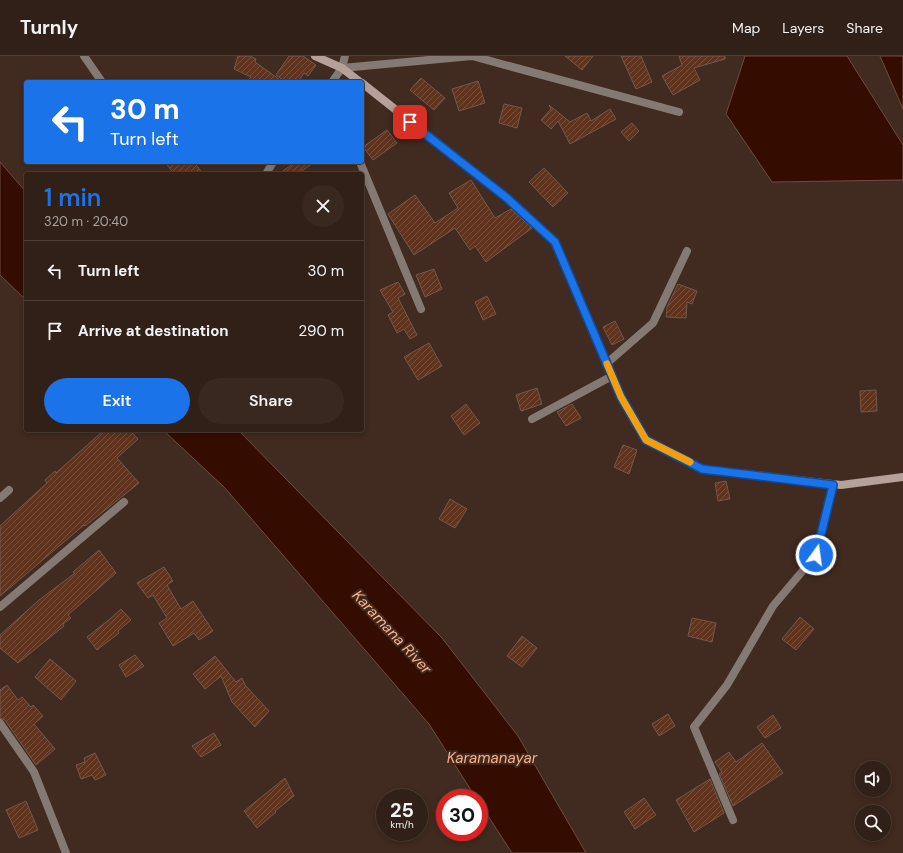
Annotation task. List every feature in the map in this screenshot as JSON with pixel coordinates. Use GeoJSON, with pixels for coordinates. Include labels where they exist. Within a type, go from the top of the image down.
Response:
{"type":"FeatureCollection","features":[{"type":"Feature","properties":{"kind":"main road"},"geometry":{"type":"LineString","coordinates":[[315,56],[342,68],[357,80]]}},
{"type":"Feature","properties":{"kind":"main road"},"geometry":{"type":"LineString","coordinates":[[364,85],[507,198],[555,242],[621,397],[646,440],[702,469],[833,485],[903,477]]}},
{"type":"Feature","properties":{"kind":"street"},"geometry":{"type":"LineString","coordinates":[[84,56],[101,80]]}},
{"type":"Feature","properties":{"kind":"street"},"geometry":{"type":"LineString","coordinates":[[333,80],[342,68],[345,56]]}},
{"type":"Feature","properties":{"kind":"street"},"geometry":{"type":"LineString","coordinates":[[342,68],[472,56],[679,112]]}},
{"type":"Feature","properties":{"kind":"street"},"geometry":{"type":"LineString","coordinates":[[361,164],[422,309]]}},
{"type":"Feature","properties":{"kind":"street"},"geometry":{"type":"LineString","coordinates":[[606,364],[653,324],[687,251]]}},
{"type":"Feature","properties":{"kind":"street"},"geometry":{"type":"LineString","coordinates":[[532,420],[612,376]]}},
{"type":"Feature","properties":{"kind":"street"},"geometry":{"type":"LineString","coordinates":[[733,820],[694,727],[727,685],[773,606],[816,555],[833,485]]}},
{"type":"Feature","properties":{"kind":"street"},"geometry":{"type":"LineString","coordinates":[[0,498],[9,490]]}},
{"type":"Feature","properties":{"kind":"street"},"geometry":{"type":"LineString","coordinates":[[0,607],[124,502]]}},
{"type":"Feature","properties":{"kind":"street"},"geometry":{"type":"LineString","coordinates":[[0,723],[34,772],[66,853]]}},
{"type":"Feature","properties":{"kind":"water"},"geometry":{"type":"Polygon","coordinates":[[[745,56],[847,56],[903,145],[903,180],[772,182],[726,114],[745,56]]]}},
{"type":"Feature","properties":{"kind":"water"},"geometry":{"type":"Polygon","coordinates":[[[880,56],[903,56],[903,109],[880,56]]]}},
{"type":"Feature","properties":{"kind":"water"},"geometry":{"type":"Polygon","coordinates":[[[0,162],[24,190],[24,298],[0,275],[0,162]]]}},
{"type":"Feature","properties":{"kind":"water","name":"Karamanayar"},"geometry":{"type":"Polygon","coordinates":[[[165,432],[240,432],[442,638],[518,736],[586,853],[512,853],[488,816],[488,789],[470,789],[429,724],[224,487],[165,432]]]}},
{"type":"Feature","properties":{"kind":"building"},"geometry":{"type":"Polygon","coordinates":[[[238,56],[250,56],[256,59],[255,62],[280,80],[249,80],[251,77],[234,69],[238,56]]]}},
{"type":"Feature","properties":{"kind":"building"},"geometry":{"type":"Polygon","coordinates":[[[289,56],[303,56],[316,65],[308,76],[304,73],[299,80],[283,80],[276,75],[289,56]]]}},
{"type":"Feature","properties":{"kind":"building"},"geometry":{"type":"Polygon","coordinates":[[[565,56],[593,56],[582,70],[565,56]]]}},
{"type":"Feature","properties":{"kind":"building"},"geometry":{"type":"Polygon","coordinates":[[[621,56],[641,56],[652,82],[636,89],[621,56]]]}},
{"type":"Feature","properties":{"kind":"building"},"geometry":{"type":"Polygon","coordinates":[[[679,56],[725,56],[725,59],[694,68],[700,80],[673,95],[662,76],[682,65],[679,56]]]}},
{"type":"Feature","properties":{"kind":"building"},"geometry":{"type":"Polygon","coordinates":[[[421,78],[445,98],[434,110],[410,90],[421,78]]]}},
{"type":"Feature","properties":{"kind":"building"},"geometry":{"type":"Polygon","coordinates":[[[478,81],[485,103],[459,111],[452,89],[478,81]]]}},
{"type":"Feature","properties":{"kind":"building"},"geometry":{"type":"Polygon","coordinates":[[[504,104],[522,108],[517,128],[499,123],[504,104]]]}},
{"type":"Feature","properties":{"kind":"building"},"geometry":{"type":"Polygon","coordinates":[[[549,105],[570,122],[587,113],[591,121],[610,109],[616,119],[570,144],[558,121],[551,129],[541,120],[551,109],[549,105]]]}},
{"type":"Feature","properties":{"kind":"building"},"geometry":{"type":"Polygon","coordinates":[[[632,123],[639,131],[629,141],[621,132],[632,123]]]}},
{"type":"Feature","properties":{"kind":"building"},"geometry":{"type":"Polygon","coordinates":[[[387,130],[397,143],[373,160],[364,146],[387,130]]]}},
{"type":"Feature","properties":{"kind":"building"},"geometry":{"type":"Polygon","coordinates":[[[166,164],[196,164],[202,172],[172,172],[166,164]]]}},
{"type":"Feature","properties":{"kind":"building"},"geometry":{"type":"Polygon","coordinates":[[[292,164],[311,164],[301,172],[282,172],[292,164]]]}},
{"type":"Feature","properties":{"kind":"building"},"geometry":{"type":"Polygon","coordinates":[[[544,168],[568,193],[553,207],[529,182],[544,168]]]}},
{"type":"Feature","properties":{"kind":"building"},"geometry":{"type":"Polygon","coordinates":[[[471,180],[495,218],[511,209],[532,228],[486,262],[475,246],[470,250],[455,228],[414,255],[388,214],[415,195],[435,223],[458,208],[449,193],[471,180]]]}},
{"type":"Feature","properties":{"kind":"building"},"geometry":{"type":"Polygon","coordinates":[[[434,269],[442,289],[425,297],[416,275],[434,269]]]}},
{"type":"Feature","properties":{"kind":"building"},"geometry":{"type":"Polygon","coordinates":[[[398,282],[405,294],[398,298],[417,335],[410,339],[404,329],[397,333],[388,315],[393,312],[380,290],[398,282]]]}},
{"type":"Feature","properties":{"kind":"building"},"geometry":{"type":"Polygon","coordinates":[[[678,284],[697,291],[692,304],[687,302],[686,318],[666,317],[667,307],[678,284]]]}},
{"type":"Feature","properties":{"kind":"building"},"geometry":{"type":"Polygon","coordinates":[[[487,296],[496,314],[483,320],[475,302],[487,296]]]}},
{"type":"Feature","properties":{"kind":"building"},"geometry":{"type":"Polygon","coordinates":[[[615,321],[624,339],[612,345],[603,327],[615,321]]]}},
{"type":"Feature","properties":{"kind":"building"},"geometry":{"type":"Polygon","coordinates":[[[429,343],[442,366],[418,380],[404,357],[429,343]]]}},
{"type":"Feature","properties":{"kind":"building"},"geometry":{"type":"Polygon","coordinates":[[[537,388],[542,404],[521,411],[516,395],[537,388]]]}},
{"type":"Feature","properties":{"kind":"building"},"geometry":{"type":"Polygon","coordinates":[[[876,390],[877,411],[861,412],[860,391],[876,390]]]}},
{"type":"Feature","properties":{"kind":"building"},"geometry":{"type":"Polygon","coordinates":[[[466,404],[480,423],[464,435],[451,416],[466,404]]]}},
{"type":"Feature","properties":{"kind":"building"},"geometry":{"type":"Polygon","coordinates":[[[572,404],[581,418],[566,426],[557,412],[572,404]]]}},
{"type":"Feature","properties":{"kind":"building"},"geometry":{"type":"Polygon","coordinates":[[[102,432],[132,432],[138,439],[117,458],[139,483],[85,526],[84,525],[0,596],[0,526],[47,483],[45,480],[55,471],[56,473],[102,432]]]}},
{"type":"Feature","properties":{"kind":"building"},"geometry":{"type":"Polygon","coordinates":[[[623,445],[637,450],[629,474],[614,467],[623,445]]]}},
{"type":"Feature","properties":{"kind":"building"},"geometry":{"type":"Polygon","coordinates":[[[726,481],[730,499],[718,501],[715,483],[726,481]]]}},
{"type":"Feature","properties":{"kind":"building"},"geometry":{"type":"Polygon","coordinates":[[[450,499],[467,509],[455,528],[439,519],[450,499]]]}},
{"type":"Feature","properties":{"kind":"building"},"geometry":{"type":"Polygon","coordinates":[[[99,550],[116,573],[68,615],[71,618],[63,624],[64,626],[18,663],[0,648],[0,635],[39,600],[75,573],[73,572],[99,550]]]}},
{"type":"Feature","properties":{"kind":"building"},"geometry":{"type":"Polygon","coordinates":[[[164,567],[173,581],[167,585],[181,609],[193,601],[213,631],[199,640],[194,633],[173,646],[159,623],[167,618],[153,595],[148,598],[137,583],[164,567]]]}},
{"type":"Feature","properties":{"kind":"building"},"geometry":{"type":"Polygon","coordinates":[[[121,609],[131,620],[118,631],[119,633],[97,650],[87,637],[121,609]]]}},
{"type":"Feature","properties":{"kind":"building"},"geometry":{"type":"Polygon","coordinates":[[[800,617],[814,629],[796,650],[782,639],[800,617]]]}},
{"type":"Feature","properties":{"kind":"building"},"geometry":{"type":"Polygon","coordinates":[[[692,618],[716,623],[712,642],[688,636],[692,618]]]}},
{"type":"Feature","properties":{"kind":"building"},"geometry":{"type":"Polygon","coordinates":[[[522,636],[537,648],[522,667],[507,656],[522,636]]]}},
{"type":"Feature","properties":{"kind":"building"},"geometry":{"type":"Polygon","coordinates":[[[135,655],[144,666],[126,677],[119,665],[135,655]]]}},
{"type":"Feature","properties":{"kind":"building"},"geometry":{"type":"Polygon","coordinates":[[[215,656],[236,682],[242,678],[245,685],[269,711],[255,727],[232,702],[221,676],[205,689],[193,674],[215,656]]]}},
{"type":"Feature","properties":{"kind":"building"},"geometry":{"type":"Polygon","coordinates":[[[50,659],[76,681],[61,700],[35,677],[50,659]]]}},
{"type":"Feature","properties":{"kind":"building"},"geometry":{"type":"Polygon","coordinates":[[[7,685],[18,700],[22,697],[31,707],[33,705],[43,716],[34,724],[55,749],[36,765],[5,720],[0,718],[0,690],[7,685]]]}},
{"type":"Feature","properties":{"kind":"building"},"geometry":{"type":"Polygon","coordinates":[[[668,714],[675,726],[659,736],[652,724],[668,714]]]}},
{"type":"Feature","properties":{"kind":"building"},"geometry":{"type":"Polygon","coordinates":[[[773,715],[781,728],[765,738],[757,727],[773,715]]]}},
{"type":"Feature","properties":{"kind":"building"},"geometry":{"type":"Polygon","coordinates":[[[214,733],[221,745],[201,757],[192,746],[214,733]]]}},
{"type":"Feature","properties":{"kind":"building"},"geometry":{"type":"Polygon","coordinates":[[[762,743],[783,773],[733,806],[719,774],[722,772],[715,762],[729,752],[736,762],[762,743]]]}},
{"type":"Feature","properties":{"kind":"building"},"geometry":{"type":"Polygon","coordinates":[[[95,753],[106,775],[95,780],[92,775],[81,779],[76,765],[85,762],[84,758],[95,753]]]}},
{"type":"Feature","properties":{"kind":"building"},"geometry":{"type":"Polygon","coordinates":[[[285,778],[294,796],[257,828],[244,811],[285,778]]]}},
{"type":"Feature","properties":{"kind":"building"},"geometry":{"type":"Polygon","coordinates":[[[710,779],[724,813],[694,832],[676,800],[710,779]]]}},
{"type":"Feature","properties":{"kind":"building"},"geometry":{"type":"Polygon","coordinates":[[[644,798],[656,815],[635,829],[624,812],[644,798]]]}},
{"type":"Feature","properties":{"kind":"building"},"geometry":{"type":"Polygon","coordinates":[[[26,801],[38,830],[19,838],[6,810],[26,801]]]}},
{"type":"Feature","properties":{"kind":"slow traffic"},"geometry":{"type":"LineString","coordinates":[[607,364],[621,397],[646,440],[690,462]]}},
{"type":"Feature","properties":{"kind":"route"},"geometry":{"type":"LineString","coordinates":[[410,122],[507,198],[555,242],[621,397],[646,440],[702,469],[833,485],[816,555]]}},
{"type":"Feature","properties":{"kind":"water label","name":"Karamana River"},"geometry":{"type":"Point","coordinates":[392,632]}}]}
